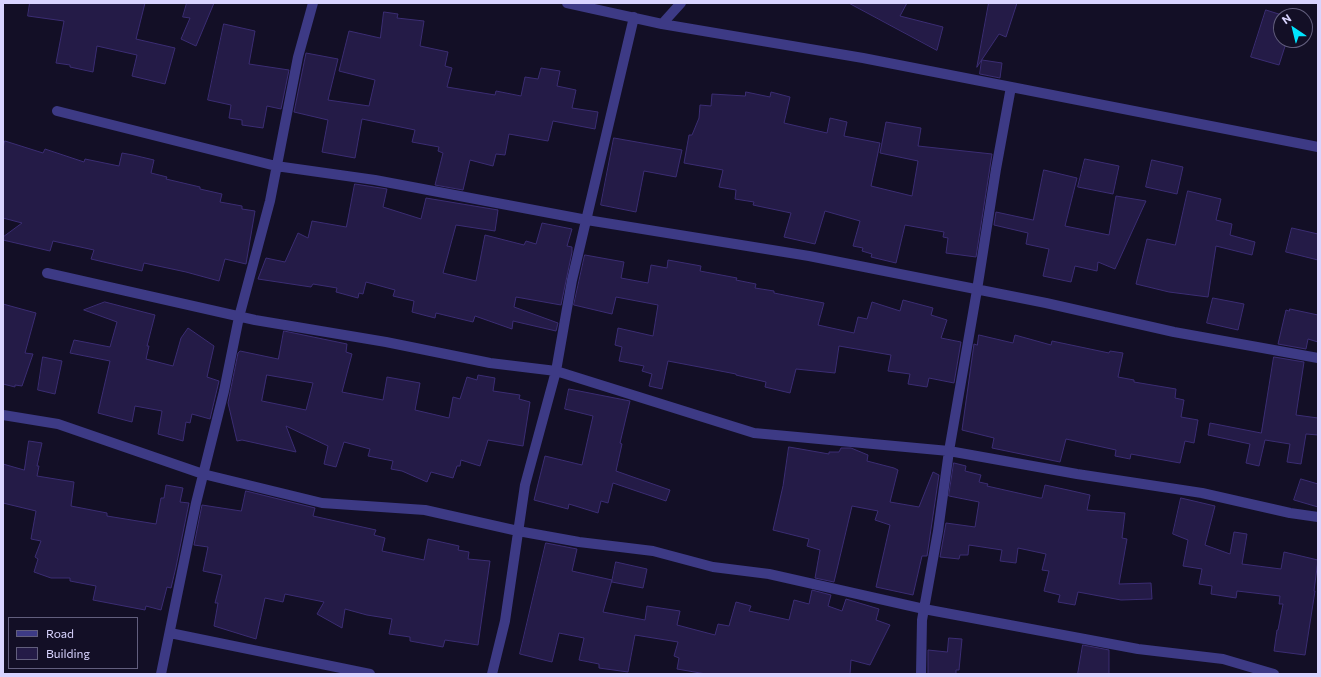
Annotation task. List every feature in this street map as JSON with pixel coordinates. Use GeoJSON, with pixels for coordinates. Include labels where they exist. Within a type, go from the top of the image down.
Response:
{"type":"FeatureCollection","features":[{"type":"Feature","properties":{"kind":"street"},"geometry":{"type":"LineString","coordinates":[[161,674],[196,503],[224,392],[239,316],[270,201],[298,57],[313,3]]}},
{"type":"Feature","properties":{"kind":"street"},"geometry":{"type":"LineString","coordinates":[[566,3],[662,24],[863,58],[1318,147]]}},
{"type":"Feature","properties":{"kind":"street"},"geometry":{"type":"LineString","coordinates":[[662,24],[681,3]]}},
{"type":"Feature","properties":{"kind":"street"},"geometry":{"type":"LineString","coordinates":[[492,674],[505,620],[525,485],[556,371],[572,280],[634,17]]}},
{"type":"Feature","properties":{"kind":"street"},"geometry":{"type":"LineString","coordinates":[[921,674],[922,620],[938,531],[949,451],[978,290],[996,169],[1011,87]]}},
{"type":"Feature","properties":{"kind":"street"},"geometry":{"type":"LineString","coordinates":[[57,111],[276,166],[375,180],[586,220],[809,256],[1174,332],[1318,358]]}},
{"type":"Feature","properties":{"kind":"street"},"geometry":{"type":"LineString","coordinates":[[47,273],[239,316],[490,363],[556,371],[754,433],[949,451],[1077,474],[1202,493],[1290,513],[1318,517]]}},
{"type":"Feature","properties":{"kind":"street"},"geometry":{"type":"LineString","coordinates":[[3,415],[58,424],[204,474],[322,503],[425,510],[518,531],[579,542],[653,551],[713,567],[769,574],[852,594],[924,609],[1138,649],[1223,659],[1274,674]]}},
{"type":"Feature","properties":{"kind":"street"},"geometry":{"type":"LineString","coordinates":[[170,633],[370,674]]}},
{"type":"Feature","properties":{"kind":"building"},"geometry":{"type":"Polygon","coordinates":[[[30,3],[145,3],[136,39],[175,48],[165,84],[132,76],[137,55],[97,46],[93,72],[70,67],[70,65],[56,63],[64,21],[28,16],[30,3]]]}},
{"type":"Feature","properties":{"kind":"building"},"geometry":{"type":"Polygon","coordinates":[[[187,3],[214,3],[196,46],[181,39],[190,18],[183,17],[187,3]]]}},
{"type":"Feature","properties":{"kind":"building"},"geometry":{"type":"Polygon","coordinates":[[[849,3],[907,3],[900,16],[943,27],[937,50],[849,3]]]}},
{"type":"Feature","properties":{"kind":"building"},"geometry":{"type":"Polygon","coordinates":[[[989,3],[1017,3],[1006,37],[999,34],[977,67],[989,3]]]}},
{"type":"Feature","properties":{"kind":"building"},"geometry":{"type":"Polygon","coordinates":[[[1266,10],[1273,12],[1273,48],[1284,48],[1279,65],[1251,57],[1266,10]]]}},
{"type":"Feature","properties":{"kind":"building"},"geometry":{"type":"Polygon","coordinates":[[[384,12],[398,14],[397,18],[424,21],[420,46],[448,52],[445,66],[452,68],[447,87],[495,95],[496,91],[521,96],[525,77],[538,79],[541,68],[560,71],[557,86],[576,90],[572,108],[598,112],[595,129],[553,121],[548,141],[509,134],[505,155],[496,154],[493,166],[470,160],[463,190],[435,185],[443,153],[438,151],[439,147],[412,142],[415,130],[362,119],[355,158],[322,152],[328,120],[294,112],[306,53],[338,59],[328,100],[369,106],[375,80],[339,71],[349,31],[380,38],[384,12]]]}},
{"type":"Feature","properties":{"kind":"building"},"geometry":{"type":"Polygon","coordinates":[[[224,24],[255,31],[249,64],[289,70],[281,109],[267,106],[263,128],[242,125],[242,120],[229,118],[231,105],[208,100],[224,24]]]}},
{"type":"Feature","properties":{"kind":"building"},"geometry":{"type":"Polygon","coordinates":[[[982,60],[1002,63],[1000,78],[980,74],[982,60]]]}},
{"type":"Feature","properties":{"kind":"building"},"geometry":{"type":"Polygon","coordinates":[[[746,92],[770,97],[771,92],[790,97],[784,123],[827,133],[830,118],[847,122],[844,136],[880,143],[871,186],[912,196],[918,161],[880,153],[886,122],[921,128],[918,146],[992,154],[976,257],[946,253],[948,238],[943,237],[944,232],[905,225],[896,263],[871,257],[872,254],[862,251],[863,248],[853,246],[860,221],[825,211],[815,244],[784,237],[791,213],[753,205],[754,202],[735,199],[736,190],[719,187],[723,170],[684,163],[689,135],[692,135],[699,118],[700,105],[711,106],[712,94],[745,96],[746,92]]]}},
{"type":"Feature","properties":{"kind":"building"},"geometry":{"type":"Polygon","coordinates":[[[614,138],[682,150],[676,177],[644,171],[636,212],[601,205],[614,138]]]}},
{"type":"Feature","properties":{"kind":"building"},"geometry":{"type":"Polygon","coordinates":[[[5,141],[43,153],[45,149],[84,162],[85,159],[119,166],[122,153],[154,160],[151,173],[167,177],[166,179],[222,194],[220,202],[242,206],[242,209],[255,211],[246,264],[225,259],[219,281],[144,263],[142,271],[91,259],[94,250],[53,241],[50,251],[3,240],[3,237],[22,223],[3,218],[3,149],[5,141]]]}},
{"type":"Feature","properties":{"kind":"building"},"geometry":{"type":"Polygon","coordinates":[[[1085,159],[1119,166],[1113,194],[1078,187],[1085,159]]]}},
{"type":"Feature","properties":{"kind":"building"},"geometry":{"type":"Polygon","coordinates":[[[1152,160],[1183,167],[1177,194],[1146,187],[1152,160]]]}},
{"type":"Feature","properties":{"kind":"building"},"geometry":{"type":"Polygon","coordinates":[[[1044,170],[1077,178],[1065,226],[1109,235],[1116,196],[1146,201],[1115,269],[1098,262],[1097,271],[1075,266],[1071,282],[1043,276],[1049,249],[1026,244],[1028,233],[994,225],[996,212],[1033,220],[1044,170]]]}},
{"type":"Feature","properties":{"kind":"building"},"geometry":{"type":"Polygon","coordinates":[[[355,184],[387,189],[383,207],[421,219],[426,198],[498,210],[495,231],[456,225],[443,273],[476,281],[485,235],[524,245],[526,241],[536,244],[542,223],[572,229],[567,246],[572,247],[572,252],[561,305],[516,297],[514,307],[558,323],[556,331],[513,321],[512,329],[475,316],[473,322],[436,313],[435,318],[412,312],[414,301],[393,296],[395,290],[366,282],[363,294],[359,293],[358,298],[336,292],[337,288],[313,284],[311,287],[258,279],[266,258],[285,262],[298,233],[308,238],[312,221],[346,227],[355,184]]]}},
{"type":"Feature","properties":{"kind":"building"},"geometry":{"type":"Polygon","coordinates":[[[1188,191],[1221,199],[1216,220],[1232,224],[1230,235],[1255,242],[1252,255],[1216,246],[1208,297],[1169,292],[1136,284],[1147,239],[1175,245],[1188,191]]]}},
{"type":"Feature","properties":{"kind":"building"},"geometry":{"type":"Polygon","coordinates":[[[1292,228],[1318,234],[1318,260],[1286,252],[1292,228]]]}},
{"type":"Feature","properties":{"kind":"building"},"geometry":{"type":"Polygon","coordinates":[[[585,255],[624,262],[621,278],[648,283],[651,265],[667,268],[668,260],[701,266],[700,271],[737,278],[736,280],[756,284],[755,288],[824,303],[818,325],[854,333],[858,317],[867,319],[872,302],[900,311],[903,300],[933,308],[931,315],[947,320],[941,338],[961,342],[954,383],[929,378],[927,387],[908,384],[910,374],[888,371],[891,355],[839,346],[835,373],[796,369],[790,393],[765,387],[766,382],[736,374],[668,361],[662,389],[649,386],[652,374],[642,371],[644,366],[619,361],[622,347],[615,345],[618,328],[653,336],[658,305],[616,297],[612,314],[574,305],[585,255]]]}},
{"type":"Feature","properties":{"kind":"building"},"geometry":{"type":"Polygon","coordinates":[[[1213,298],[1244,304],[1238,330],[1207,323],[1213,298]]]}},
{"type":"Feature","properties":{"kind":"building"},"geometry":{"type":"Polygon","coordinates":[[[105,302],[155,315],[147,346],[149,346],[146,359],[173,366],[181,338],[188,328],[214,346],[207,377],[219,381],[210,419],[192,414],[190,423],[186,422],[183,441],[158,434],[162,411],[135,406],[132,422],[98,413],[110,361],[70,353],[74,340],[110,347],[117,322],[84,310],[105,302]]]}},
{"type":"Feature","properties":{"kind":"building"},"geometry":{"type":"Polygon","coordinates":[[[3,304],[36,313],[25,353],[33,354],[22,386],[15,385],[15,387],[3,384],[3,304]]]}},
{"type":"Feature","properties":{"kind":"building"},"geometry":{"type":"Polygon","coordinates":[[[1290,309],[1318,315],[1318,342],[1308,339],[1306,349],[1278,344],[1286,310],[1289,311],[1290,309]]]}},
{"type":"Feature","properties":{"kind":"building"},"geometry":{"type":"Polygon","coordinates":[[[284,331],[347,344],[346,352],[352,354],[342,392],[383,400],[387,377],[420,383],[415,410],[449,418],[453,397],[460,399],[467,377],[477,380],[478,375],[495,378],[493,391],[520,395],[519,399],[530,402],[523,446],[488,440],[480,466],[461,460],[460,466],[457,466],[453,478],[431,472],[427,482],[402,471],[391,469],[393,461],[368,456],[370,449],[344,442],[336,467],[324,464],[328,446],[286,426],[296,452],[242,440],[237,441],[228,403],[238,353],[240,351],[278,359],[284,331]],[[267,375],[262,401],[306,410],[313,383],[267,375]]]}},
{"type":"Feature","properties":{"kind":"building"},"geometry":{"type":"Polygon","coordinates":[[[979,335],[1013,343],[1015,335],[1051,345],[1052,341],[1109,353],[1110,351],[1123,353],[1118,377],[1134,380],[1134,382],[1176,389],[1175,398],[1184,400],[1181,417],[1198,420],[1194,443],[1185,441],[1180,463],[1131,454],[1130,459],[1115,456],[1116,450],[1066,439],[1060,462],[992,448],[994,438],[962,430],[974,344],[977,345],[979,335]]]}},
{"type":"Feature","properties":{"kind":"building"},"geometry":{"type":"Polygon","coordinates":[[[43,357],[62,361],[55,394],[38,390],[43,357]]]}},
{"type":"Feature","properties":{"kind":"building"},"geometry":{"type":"Polygon","coordinates":[[[1274,357],[1304,362],[1296,415],[1318,418],[1318,435],[1306,434],[1301,464],[1287,462],[1290,444],[1265,440],[1259,466],[1246,463],[1250,444],[1208,435],[1210,423],[1261,433],[1274,357]]]}},
{"type":"Feature","properties":{"kind":"building"},"geometry":{"type":"Polygon","coordinates":[[[569,389],[630,401],[620,443],[622,444],[616,471],[670,490],[666,501],[613,483],[608,503],[601,501],[598,513],[569,504],[568,509],[534,500],[545,456],[582,465],[593,416],[565,409],[569,389]]]}},
{"type":"Feature","properties":{"kind":"building"},"geometry":{"type":"Polygon","coordinates":[[[29,441],[42,443],[37,466],[39,466],[37,476],[74,482],[71,506],[107,513],[107,516],[156,524],[161,498],[164,498],[166,485],[183,488],[180,502],[189,503],[171,588],[167,587],[161,610],[146,606],[145,610],[93,600],[96,586],[70,581],[70,578],[51,578],[34,572],[38,559],[35,557],[41,541],[31,539],[36,511],[3,503],[3,464],[24,470],[29,441]]]}},
{"type":"Feature","properties":{"kind":"building"},"geometry":{"type":"Polygon","coordinates":[[[789,447],[829,454],[829,452],[839,452],[841,448],[851,448],[868,455],[867,461],[898,470],[890,502],[919,507],[933,472],[939,475],[927,556],[922,556],[913,595],[876,587],[890,525],[875,520],[878,511],[852,506],[834,582],[815,578],[820,550],[807,546],[809,539],[773,530],[783,486],[789,447]]]}},
{"type":"Feature","properties":{"kind":"building"},"geometry":{"type":"Polygon","coordinates":[[[954,463],[966,466],[965,471],[981,475],[979,482],[988,484],[987,486],[1042,498],[1045,485],[1090,495],[1087,510],[1125,513],[1122,538],[1127,539],[1119,584],[1151,583],[1152,599],[1121,600],[1078,592],[1075,605],[1058,602],[1060,595],[1044,591],[1049,571],[1042,570],[1046,554],[1018,548],[1016,563],[1000,561],[1002,550],[969,545],[968,555],[960,555],[959,559],[940,557],[946,523],[975,527],[979,502],[949,496],[954,463]]]}},
{"type":"Feature","properties":{"kind":"building"},"geometry":{"type":"Polygon","coordinates":[[[1301,479],[1318,484],[1318,507],[1294,500],[1301,479]]]}},
{"type":"Feature","properties":{"kind":"building"},"geometry":{"type":"Polygon","coordinates":[[[246,491],[315,508],[313,516],[376,530],[374,535],[385,538],[382,551],[424,560],[428,539],[459,546],[458,550],[469,552],[468,559],[490,561],[478,645],[445,640],[443,647],[410,641],[410,637],[389,634],[392,619],[367,615],[345,609],[342,628],[317,614],[324,602],[285,594],[283,602],[265,598],[256,639],[214,626],[218,603],[215,603],[222,575],[203,571],[208,547],[194,545],[202,505],[241,511],[246,491]]]}},
{"type":"Feature","properties":{"kind":"building"},"geometry":{"type":"Polygon","coordinates":[[[1181,498],[1215,506],[1205,545],[1230,554],[1234,532],[1247,534],[1242,564],[1281,569],[1284,552],[1318,560],[1315,591],[1305,655],[1274,651],[1283,604],[1279,604],[1280,596],[1237,591],[1236,598],[1211,594],[1212,586],[1199,584],[1202,569],[1183,566],[1188,540],[1173,534],[1181,498]]]}},
{"type":"Feature","properties":{"kind":"building"},"geometry":{"type":"Polygon","coordinates":[[[546,543],[577,549],[572,571],[612,580],[603,612],[645,620],[647,606],[680,611],[677,625],[715,635],[718,624],[729,626],[736,602],[751,606],[749,611],[789,620],[794,600],[809,604],[812,590],[831,595],[828,606],[842,611],[846,599],[879,609],[876,620],[890,625],[870,665],[851,660],[850,674],[706,674],[677,669],[679,658],[674,656],[678,642],[635,635],[628,672],[599,668],[599,664],[579,660],[584,638],[559,633],[552,662],[520,654],[546,543]]]}},
{"type":"Feature","properties":{"kind":"building"},"geometry":{"type":"Polygon","coordinates":[[[616,562],[647,569],[643,588],[612,582],[616,562]]]}},
{"type":"Feature","properties":{"kind":"building"},"geometry":{"type":"Polygon","coordinates":[[[949,638],[962,639],[959,670],[956,670],[956,674],[928,674],[928,650],[947,652],[949,638]]]}},
{"type":"Feature","properties":{"kind":"building"},"geometry":{"type":"Polygon","coordinates":[[[1083,645],[1109,650],[1109,674],[1078,674],[1083,645]]]}}]}
